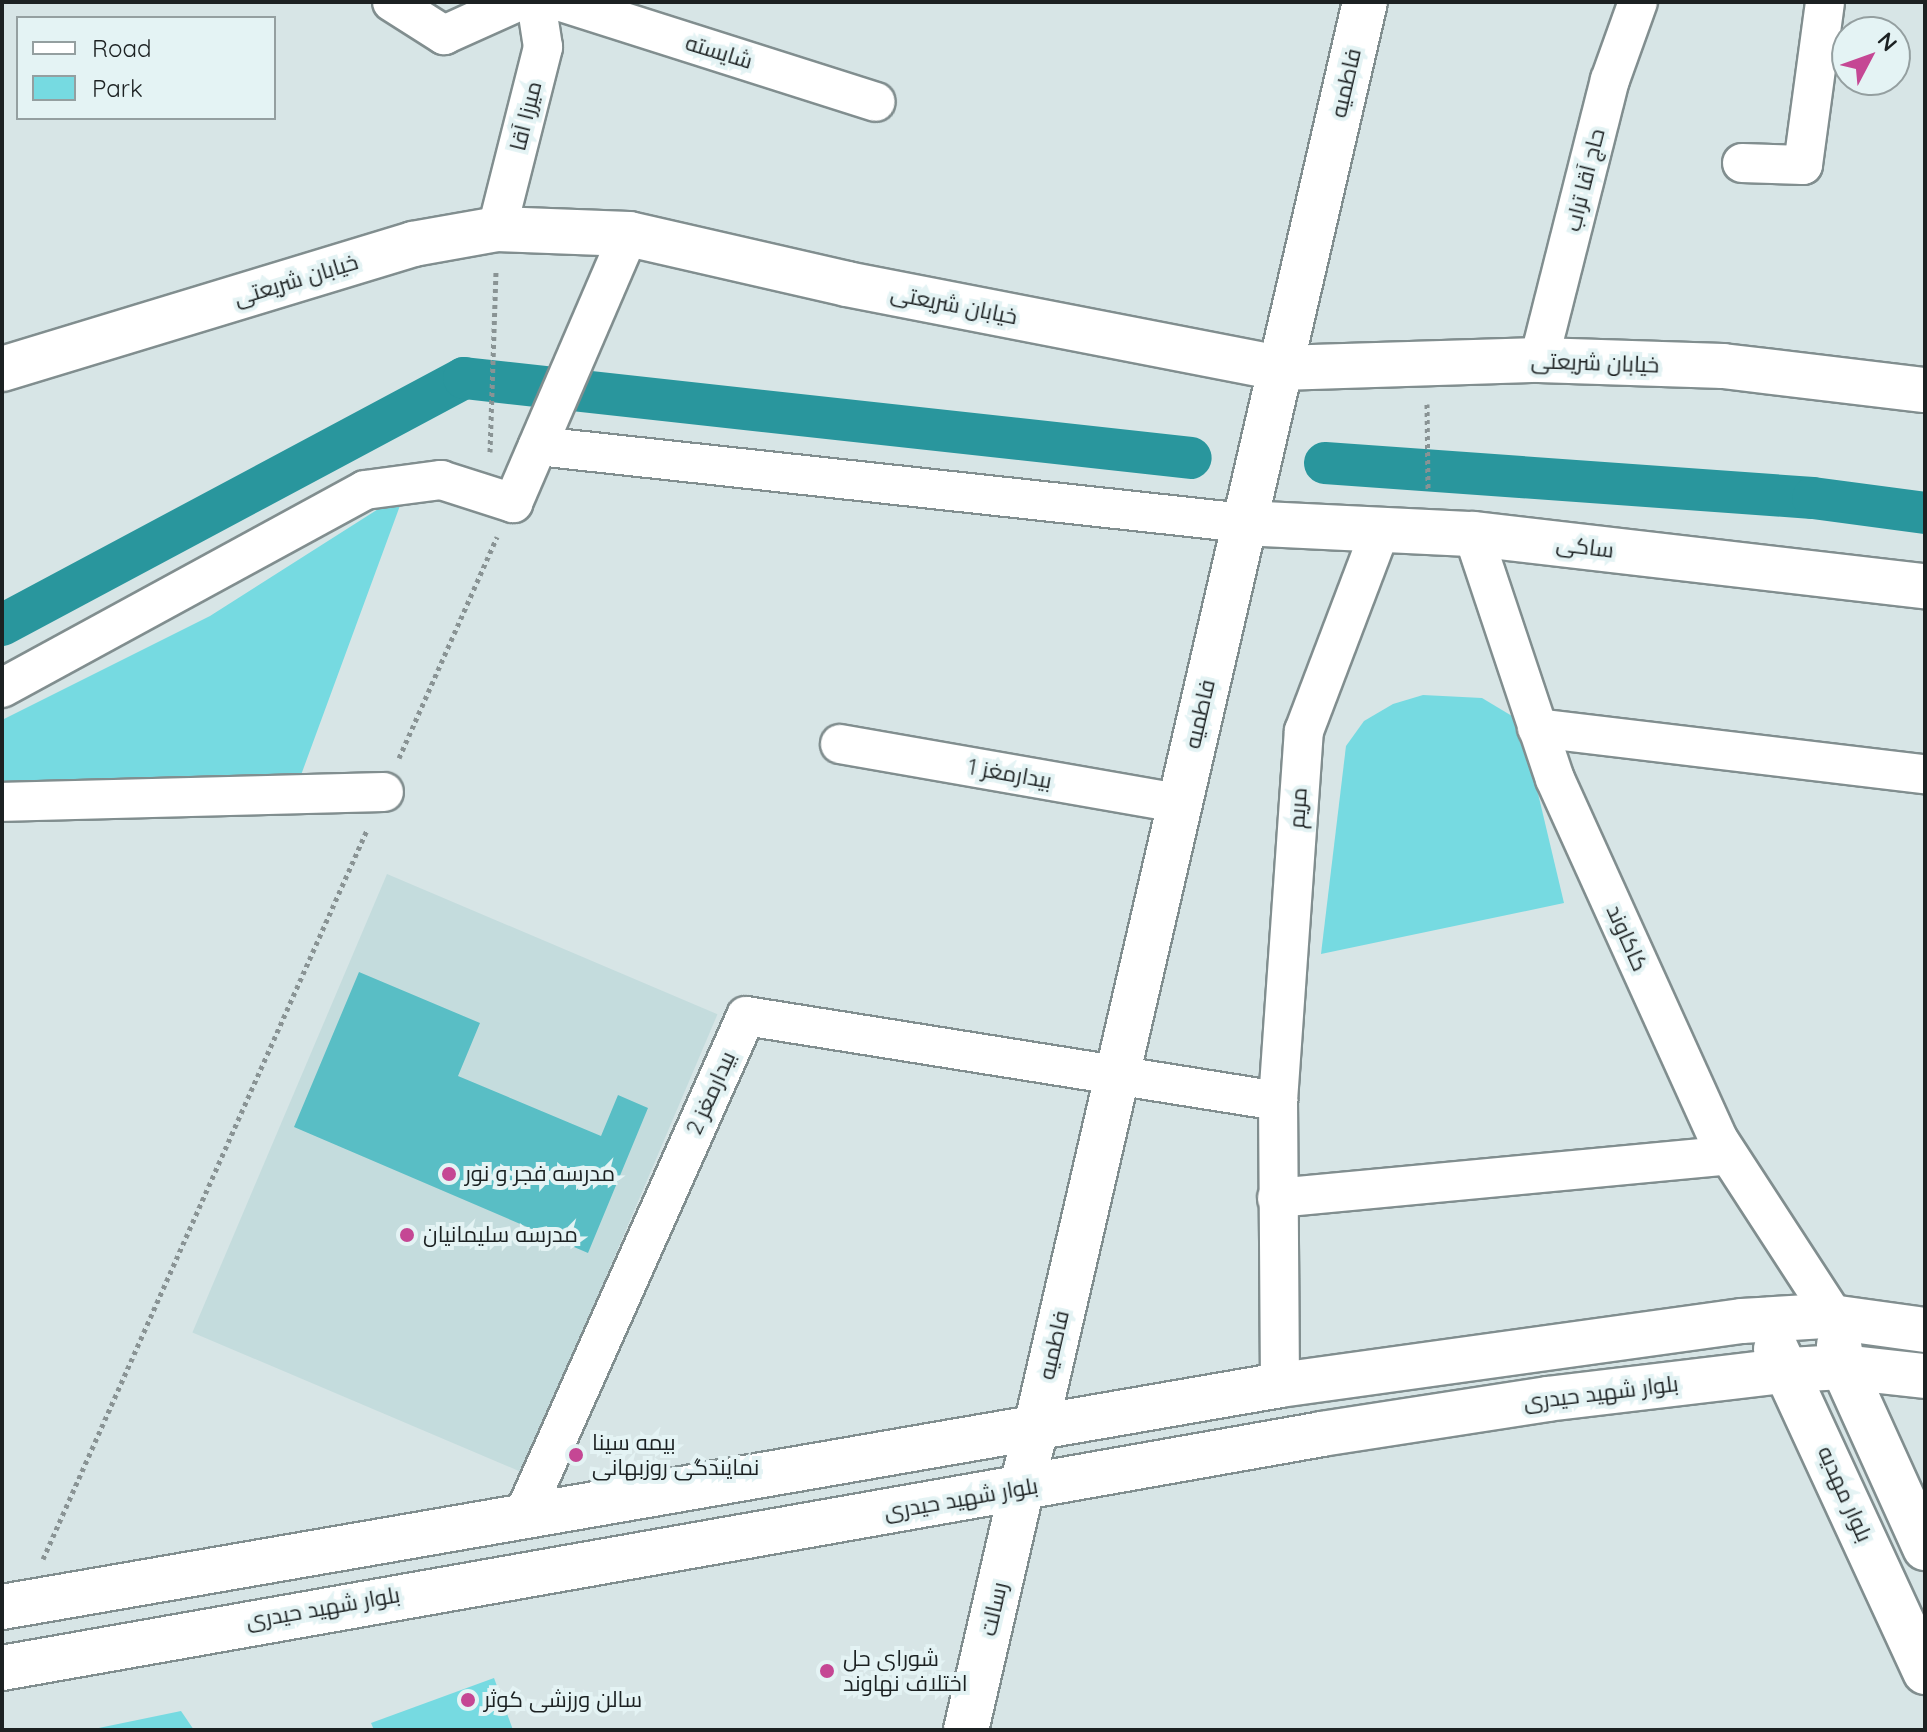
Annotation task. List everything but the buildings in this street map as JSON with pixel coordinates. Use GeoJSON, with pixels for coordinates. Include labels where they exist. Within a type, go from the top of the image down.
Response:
{"type":"FeatureCollection","features":[{"type":"Feature","properties":{"kind":"main road","name":"فاطمیه"},"geometry":{"type":"LineString","coordinates":[[1021,1489],[1365,2]]}},
{"type":"Feature","properties":{"kind":"main road","name":"خیابان شریعتی"},"geometry":{"type":"LineString","coordinates":[[2,369],[413,244],[497,229],[629,234],[847,284],[1280,368],[1539,360],[1723,366],[1925,390]]}},
{"type":"Feature","properties":{"kind":"main road","name":"ساکی"},"geometry":{"type":"LineString","coordinates":[[1244,523],[1473,534],[1925,586]]}},
{"type":"Feature","properties":{"kind":"main road"},"geometry":{"type":"LineString","coordinates":[[12,1606],[524,1514],[1280,1385],[1757,1319],[1834,1317],[1925,1330]]}},
{"type":"Feature","properties":{"kind":"main road"},"geometry":{"type":"LineString","coordinates":[[1834,1317],[1843,1367],[1925,1548]]}},
{"type":"Feature","properties":{"kind":"main road","name":"بلوار مهدیه"},"geometry":{"type":"LineString","coordinates":[[1757,1319],[1789,1370],[1925,1672]]}},
{"type":"Feature","properties":{"kind":"main road","name":"بلوار شهید حیدری"},"geometry":{"type":"LineString","coordinates":[[2,1668],[1547,1399],[1789,1370],[1843,1367],[1925,1376]]}},
{"type":"Feature","properties":{"kind":"main road","name":"رسالت"},"geometry":{"type":"LineString","coordinates":[[966,1730],[1021,1489]]}},
{"type":"Feature","properties":{"kind":"street"},"geometry":{"type":"LineString","coordinates":[[392,2],[444,35],[517,2]]}},
{"type":"Feature","properties":{"kind":"street","name":"میرزا آقا"},"geometry":{"type":"LineString","coordinates":[[497,229],[543,47],[536,2]]}},
{"type":"Feature","properties":{"kind":"street","name":"شایسته"},"geometry":{"type":"LineString","coordinates":[[561,2],[876,102]]}},
{"type":"Feature","properties":{"kind":"street","name":"حاج آقا تراب"},"geometry":{"type":"LineString","coordinates":[[1539,360],[1610,80],[1638,2]]}},
{"type":"Feature","properties":{"kind":"street"},"geometry":{"type":"LineString","coordinates":[[1742,163],[1803,165],[1825,2]]}},
{"type":"Feature","properties":{"kind":"street"},"geometry":{"type":"LineString","coordinates":[[2,688],[365,490],[441,480],[513,503],[629,234]]}},
{"type":"Feature","properties":{"kind":"street"},"geometry":{"type":"LineString","coordinates":[[538,446],[1244,523]]}},
{"type":"Feature","properties":{"kind":"street","name":"مریم"},"geometry":{"type":"LineString","coordinates":[[1280,1385],[1278,1101],[1304,731],[1381,528]]}},
{"type":"Feature","properties":{"kind":"street","name":"کاکاوند"},"geometry":{"type":"LineString","coordinates":[[1473,534],[1555,779],[1728,1155],[1834,1317]]}},
{"type":"Feature","properties":{"kind":"street"},"geometry":{"type":"LineString","coordinates":[[1537,728],[1925,774]]}},
{"type":"Feature","properties":{"kind":"street","name":"بیدارمغز 1"},"geometry":{"type":"LineString","coordinates":[[840,744],[1179,803]]}},
{"type":"Feature","properties":{"kind":"street"},"geometry":{"type":"LineString","coordinates":[[2,802],[384,792]]}},
{"type":"Feature","properties":{"kind":"street","name":"بیدارمغز 2"},"geometry":{"type":"LineString","coordinates":[[524,1514],[746,1016],[1117,1073]]}},
{"type":"Feature","properties":{"kind":"street"},"geometry":{"type":"LineString","coordinates":[[1117,1073],[1278,1101]]}},
{"type":"Feature","properties":{"kind":"street"},"geometry":{"type":"LineString","coordinates":[[1277,1198],[1728,1155]]}},
{"type":"Feature","properties":{"kind":"path"},"geometry":{"type":"LineString","coordinates":[[492,428],[497,229]]}},
{"type":"Feature","properties":{"kind":"path"},"geometry":{"type":"LineString","coordinates":[[1427,410],[1428,484]]}},
{"type":"Feature","properties":{"kind":"path"},"geometry":{"type":"LineString","coordinates":[[12,1606],[513,503]]}},
{"type":"Feature","properties":{"kind":"shaded area","name":"مدرسه فجر و نور"},"geometry":{"type":"Polygon","coordinates":[[[387,874],[717,1014],[523,1473],[192,1332],[387,874]]]}},
{"type":"Feature","properties":{"kind":"green space"},"geometry":{"type":"Polygon","coordinates":[[[405,492],[290,805],[2,805],[2,720],[210,616],[405,492]]]}},
{"type":"Feature","properties":{"kind":"green space"},"geometry":{"type":"Polygon","coordinates":[[[1423,695],[1482,698],[1512,716],[1527,747],[1564,903],[1321,954],[1346,746],[1364,721],[1393,704],[1423,695]]]}},
{"type":"Feature","properties":{"kind":"green space","name":"سالن ورزشی کوثر"},"geometry":{"type":"Polygon","coordinates":[[[494,1678],[513,1730],[374,1730],[371,1723],[494,1678]]]}},
{"type":"Feature","properties":{"kind":"green space"},"geometry":{"type":"Polygon","coordinates":[[[181,1711],[194,1730],[89,1730],[181,1711]]]}},
{"type":"Feature","properties":{"kind":"waterway"},"geometry":{"type":"LineString","coordinates":[[2,625],[464,378],[1191,458]]}},
{"type":"Feature","properties":{"kind":"waterway"},"geometry":{"type":"LineString","coordinates":[[1325,463],[1813,498],[1925,513]]}},
{"type":"Feature","properties":{"kind":"place","name":"مدرسه فجر و نور"},"geometry":{"type":"Point","coordinates":[449,1174]}},
{"type":"Feature","properties":{"kind":"place","name":"مدرسه سلیمانیان"},"geometry":{"type":"Point","coordinates":[407,1235]}},
{"type":"Feature","properties":{"kind":"place","name":"بیمه سینا نمایندگی روزبهانی"},"geometry":{"type":"Point","coordinates":[576,1455]}},
{"type":"Feature","properties":{"kind":"place","name":"شورای حل اختلاف نهاوند"},"geometry":{"type":"Point","coordinates":[827,1671]}},
{"type":"Feature","properties":{"kind":"place","name":"سالن ورزشی کوثر"},"geometry":{"type":"Point","coordinates":[468,1700]}}]}
